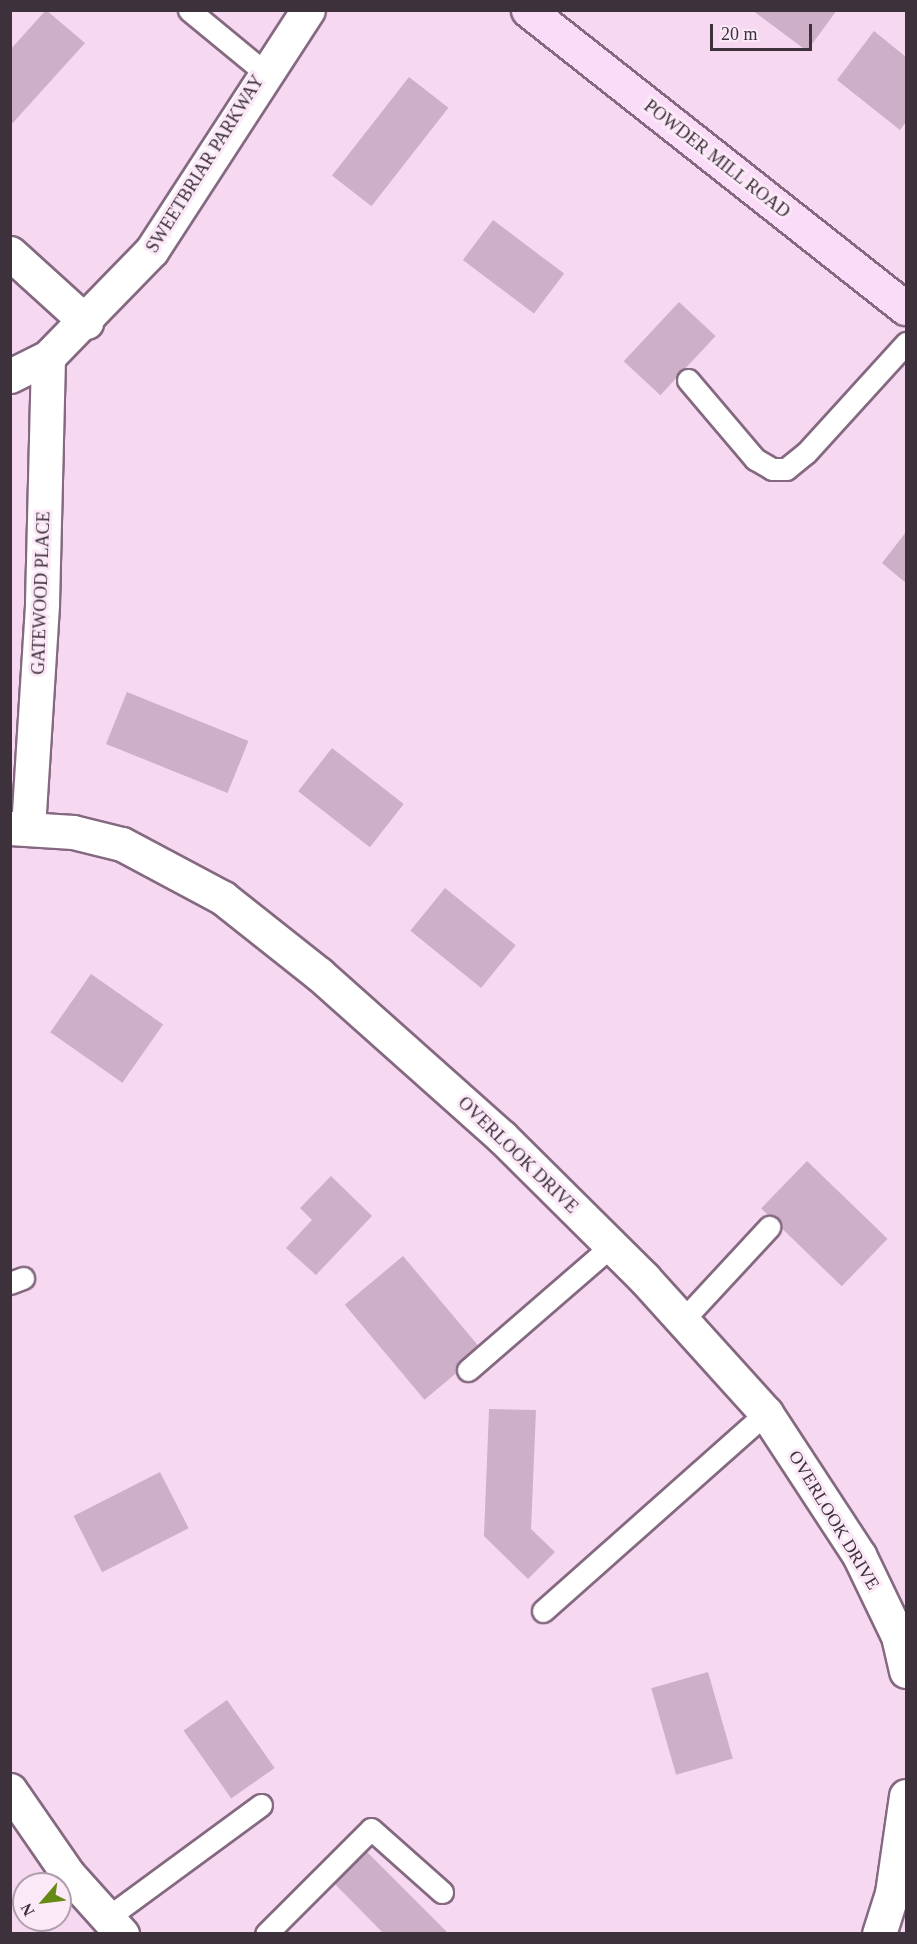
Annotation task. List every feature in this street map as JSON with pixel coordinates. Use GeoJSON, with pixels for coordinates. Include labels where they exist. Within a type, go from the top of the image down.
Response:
{"type":"FeatureCollection","features":[{"type":"Feature","properties":{"kind":"main road","name":"POWDER MILL ROAD"},"geometry":{"type":"LineString","coordinates":[[528,10],[906,308]]}},
{"type":"Feature","properties":{"kind":"street","name":"SWEETBRIAR PARKWAY"},"geometry":{"type":"LineString","coordinates":[[10,376],[48,357],[86,322],[152,250],[263,71],[308,10]]}},
{"type":"Feature","properties":{"kind":"street"},"geometry":{"type":"LineString","coordinates":[[10,253],[86,322]]}},
{"type":"Feature","properties":{"kind":"street","name":"GATEWOOD PLACE"},"geometry":{"type":"LineString","coordinates":[[20,828],[42,603],[48,357]]}},
{"type":"Feature","properties":{"kind":"street","name":"OVERLOOK DRIVE"},"geometry":{"type":"LineString","coordinates":[[20,828],[122,844],[223,898],[418,1060],[611,1246],[683,1320],[766,1413],[859,1555],[902,1635],[906,1671]]}},
{"type":"Feature","properties":{"kind":"street"},"geometry":{"type":"LineString","coordinates":[[10,1790],[68,1874],[114,1926]]}},
{"type":"Feature","properties":{"kind":"street"},"geometry":{"type":"LineString","coordinates":[[879,1934],[892,1893],[906,1796]]}},
{"type":"Feature","properties":{"kind":"lane"},"geometry":{"type":"LineString","coordinates":[[189,10],[263,71]]}},
{"type":"Feature","properties":{"kind":"lane"},"geometry":{"type":"LineString","coordinates":[[688,380],[755,459],[772,469],[786,468],[806,453],[906,343]]}},
{"type":"Feature","properties":{"kind":"lane"},"geometry":{"type":"LineString","coordinates":[[683,1320],[769,1227]]}},
{"type":"Feature","properties":{"kind":"lane"},"geometry":{"type":"LineString","coordinates":[[468,1370],[611,1246]]}},
{"type":"Feature","properties":{"kind":"lane"},"geometry":{"type":"LineString","coordinates":[[543,1611],[766,1413]]}},
{"type":"Feature","properties":{"kind":"lane"},"geometry":{"type":"LineString","coordinates":[[114,1926],[261,1805]]}},
{"type":"Feature","properties":{"kind":"lane"},"geometry":{"type":"LineString","coordinates":[[266,1934],[371,1830],[442,1892]]}},
{"type":"Feature","properties":{"kind":"building"},"geometry":{"type":"Polygon","coordinates":[[[46,10],[85,43],[10,126],[10,50],[46,10]]]}},
{"type":"Feature","properties":{"kind":"building"},"geometry":{"type":"Polygon","coordinates":[[[752,10],[837,10],[807,51],[752,10]]]}},
{"type":"Feature","properties":{"kind":"building"},"geometry":{"type":"Polygon","coordinates":[[[874,31],[906,57],[906,122],[900,130],[837,80],[874,31]]]}},
{"type":"Feature","properties":{"kind":"building"},"geometry":{"type":"Polygon","coordinates":[[[409,77],[448,108],[371,206],[332,176],[409,77]]]}},
{"type":"Feature","properties":{"kind":"building"},"geometry":{"type":"Polygon","coordinates":[[[493,220],[564,274],[534,313],[463,260],[493,220]]]}},
{"type":"Feature","properties":{"kind":"building"},"geometry":{"type":"Polygon","coordinates":[[[679,302],[716,336],[660,395],[624,361],[679,302]]]}},
{"type":"Feature","properties":{"kind":"building"},"geometry":{"type":"Polygon","coordinates":[[[906,532],[906,583],[882,563],[906,532]]]}},
{"type":"Feature","properties":{"kind":"building"},"geometry":{"type":"Polygon","coordinates":[[[127,692],[248,741],[227,793],[106,744],[127,692]]]}},
{"type":"Feature","properties":{"kind":"building"},"geometry":{"type":"Polygon","coordinates":[[[332,748],[404,804],[370,847],[298,791],[332,748]]]}},
{"type":"Feature","properties":{"kind":"building"},"geometry":{"type":"Polygon","coordinates":[[[445,888],[516,945],[481,988],[410,931],[445,888]]]}},
{"type":"Feature","properties":{"kind":"building"},"geometry":{"type":"Polygon","coordinates":[[[91,974],[163,1024],[122,1083],[50,1032],[91,974]]]}},
{"type":"Feature","properties":{"kind":"building"},"geometry":{"type":"Polygon","coordinates":[[[807,1161],[888,1239],[842,1286],[761,1208],[807,1161]]]}},
{"type":"Feature","properties":{"kind":"building"},"geometry":{"type":"Polygon","coordinates":[[[331,1176],[372,1216],[316,1275],[286,1248],[312,1220],[300,1208],[331,1176]]]}},
{"type":"Feature","properties":{"kind":"building"},"geometry":{"type":"Polygon","coordinates":[[[403,1256],[483,1351],[424,1400],[345,1305],[403,1256]]]}},
{"type":"Feature","properties":{"kind":"building"},"geometry":{"type":"Polygon","coordinates":[[[489,1409],[536,1410],[531,1529],[555,1552],[528,1579],[484,1536],[489,1409]]]}},
{"type":"Feature","properties":{"kind":"building"},"geometry":{"type":"Polygon","coordinates":[[[160,1472],[189,1528],[102,1572],[74,1516],[160,1472]]]}},
{"type":"Feature","properties":{"kind":"building"},"geometry":{"type":"Polygon","coordinates":[[[708,1672],[733,1759],[676,1775],[651,1688],[708,1672]]]}},
{"type":"Feature","properties":{"kind":"building"},"geometry":{"type":"Polygon","coordinates":[[[227,1700],[275,1768],[231,1798],[184,1730],[227,1700]]]}},
{"type":"Feature","properties":{"kind":"building"},"geometry":{"type":"Polygon","coordinates":[[[363,1848],[449,1934],[384,1934],[332,1881],[363,1848]]]}}]}
